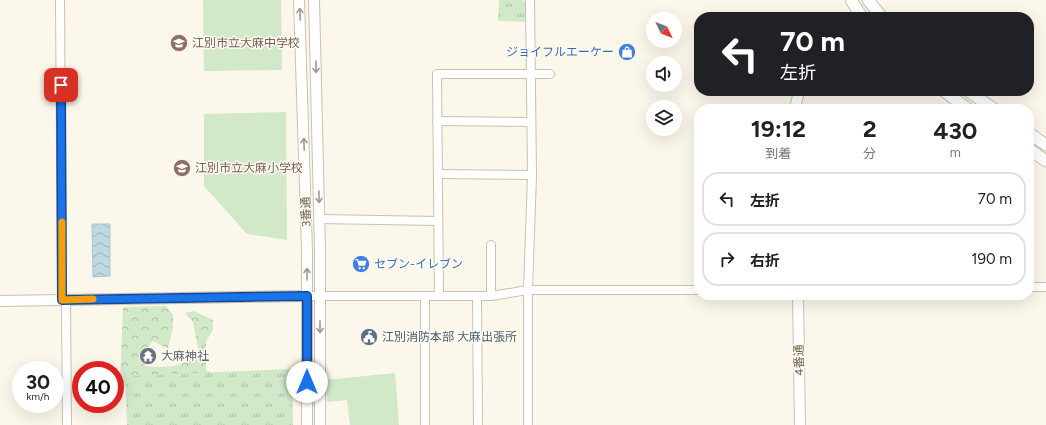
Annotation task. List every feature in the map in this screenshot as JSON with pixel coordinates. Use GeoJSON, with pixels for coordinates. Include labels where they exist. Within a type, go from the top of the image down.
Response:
{"type":"FeatureCollection","features":[{"type":"Feature","properties":{"kind":"main road"},"geometry":{"type":"LineString","coordinates":[[852,0],[859,12]]}},
{"type":"Feature","properties":{"kind":"main road"},"geometry":{"type":"LineString","coordinates":[[871,3],[878,12]]}},
{"type":"Feature","properties":{"kind":"main road"},"geometry":{"type":"LineString","coordinates":[[951,96],[961,104]]}},
{"type":"Feature","properties":{"kind":"main road"},"geometry":{"type":"LineString","coordinates":[[975,96],[987,104]]}},
{"type":"Feature","properties":{"kind":"main road"},"geometry":{"type":"LineString","coordinates":[[1034,136],[1046,145]]}},
{"type":"Feature","properties":{"kind":"main road"},"geometry":{"type":"LineString","coordinates":[[1034,153],[1046,161]]}},
{"type":"Feature","properties":{"kind":"street"},"geometry":{"type":"LineString","coordinates":[[60,0],[67,425]]}},
{"type":"Feature","properties":{"kind":"street","name":"3番通"},"geometry":{"type":"LineString","coordinates":[[299,0],[307,238],[307,425]]}},
{"type":"Feature","properties":{"kind":"street","name":"3番通"},"geometry":{"type":"LineString","coordinates":[[314,0],[320,219],[320,425]]}},
{"type":"Feature","properties":{"kind":"street"},"geometry":{"type":"LineString","coordinates":[[528,425],[528,290],[532,175],[530,0]]}},
{"type":"Feature","properties":{"kind":"street"},"geometry":{"type":"LineString","coordinates":[[865,12],[871,3]]}},
{"type":"Feature","properties":{"kind":"street"},"geometry":{"type":"LineString","coordinates":[[439,296],[437,74],[550,74]]}},
{"type":"Feature","properties":{"kind":"street"},"geometry":{"type":"LineString","coordinates":[[438,121],[531,122]]}},
{"type":"Feature","properties":{"kind":"street"},"geometry":{"type":"LineString","coordinates":[[438,174],[532,175]]}},
{"type":"Feature","properties":{"kind":"street"},"geometry":{"type":"LineString","coordinates":[[320,219],[438,221]]}},
{"type":"Feature","properties":{"kind":"street"},"geometry":{"type":"LineString","coordinates":[[491,245],[491,296]]}},
{"type":"Feature","properties":{"kind":"street"},"geometry":{"type":"LineString","coordinates":[[1034,287],[1046,287]]}},
{"type":"Feature","properties":{"kind":"street"},"geometry":{"type":"LineString","coordinates":[[0,301],[307,296],[491,296],[528,290],[694,290]]}},
{"type":"Feature","properties":{"kind":"street"},"geometry":{"type":"LineString","coordinates":[[425,296],[425,425]]}},
{"type":"Feature","properties":{"kind":"street"},"geometry":{"type":"LineString","coordinates":[[477,296],[478,425]]}},
{"type":"Feature","properties":{"kind":"street","name":"4番通"},"geometry":{"type":"LineString","coordinates":[[798,300],[800,425]]}},
{"type":"Feature","properties":{"kind":"green space"},"geometry":{"type":"Polygon","coordinates":[[[203,0],[281,0],[282,70],[204,71],[203,0]]]}},
{"type":"Feature","properties":{"kind":"green space"},"geometry":{"type":"Polygon","coordinates":[[[499,0],[523,0],[526,3],[526,22],[498,21],[499,0]]]}},
{"type":"Feature","properties":{"kind":"green space"},"geometry":{"type":"Polygon","coordinates":[[[286,112],[287,240],[247,234],[204,186],[204,114],[286,112]]]}},
{"type":"Feature","properties":{"kind":"green space"},"geometry":{"type":"Polygon","coordinates":[[[166,306],[173,315],[173,327],[168,349],[153,341],[139,357],[146,366],[174,366],[187,362],[199,353],[193,322],[185,313],[194,311],[213,320],[213,330],[206,341],[206,370],[218,377],[132,389],[124,386],[124,361],[121,361],[123,307],[166,306]]]}},
{"type":"Feature","properties":{"kind":"green space"},"geometry":{"type":"Polygon","coordinates":[[[292,369],[293,425],[127,425],[125,376],[292,369]]]}},
{"type":"Feature","properties":{"kind":"green space"},"geometry":{"type":"Polygon","coordinates":[[[395,373],[399,425],[350,425],[347,400],[327,402],[326,380],[395,373]]]}},
{"type":"Feature","properties":{"kind":"water"},"geometry":{"type":"Polygon","coordinates":[[[92,224],[110,224],[110,276],[93,277],[92,224]]]}},
{"type":"Feature","properties":{"kind":"slow traffic"},"geometry":{"type":"LineString","coordinates":[[62,222],[62,300],[93,299]]}},
{"type":"Feature","properties":{"kind":"place","name":"江別市立大麻中学校"},"geometry":{"type":"Point","coordinates":[179,43]}},
{"type":"Feature","properties":{"kind":"place","name":"ジョイフルエーケー"},"geometry":{"type":"Point","coordinates":[627,52]}},
{"type":"Feature","properties":{"kind":"place","name":"江別市立大麻小学校"},"geometry":{"type":"Point","coordinates":[182,168]}},
{"type":"Feature","properties":{"kind":"place","name":"セブン-イレブン"},"geometry":{"type":"Point","coordinates":[361,264]}},
{"type":"Feature","properties":{"kind":"place","name":"江別消防本部 大麻出張所"},"geometry":{"type":"Point","coordinates":[369,337]}},
{"type":"Feature","properties":{"kind":"place","name":"大麻神社"},"geometry":{"type":"Point","coordinates":[148,356]}},
{"type":"Feature","properties":{"kind":"route"},"geometry":{"type":"LineString","coordinates":[[61,85],[62,300],[307,296],[307,382]]}}]}
